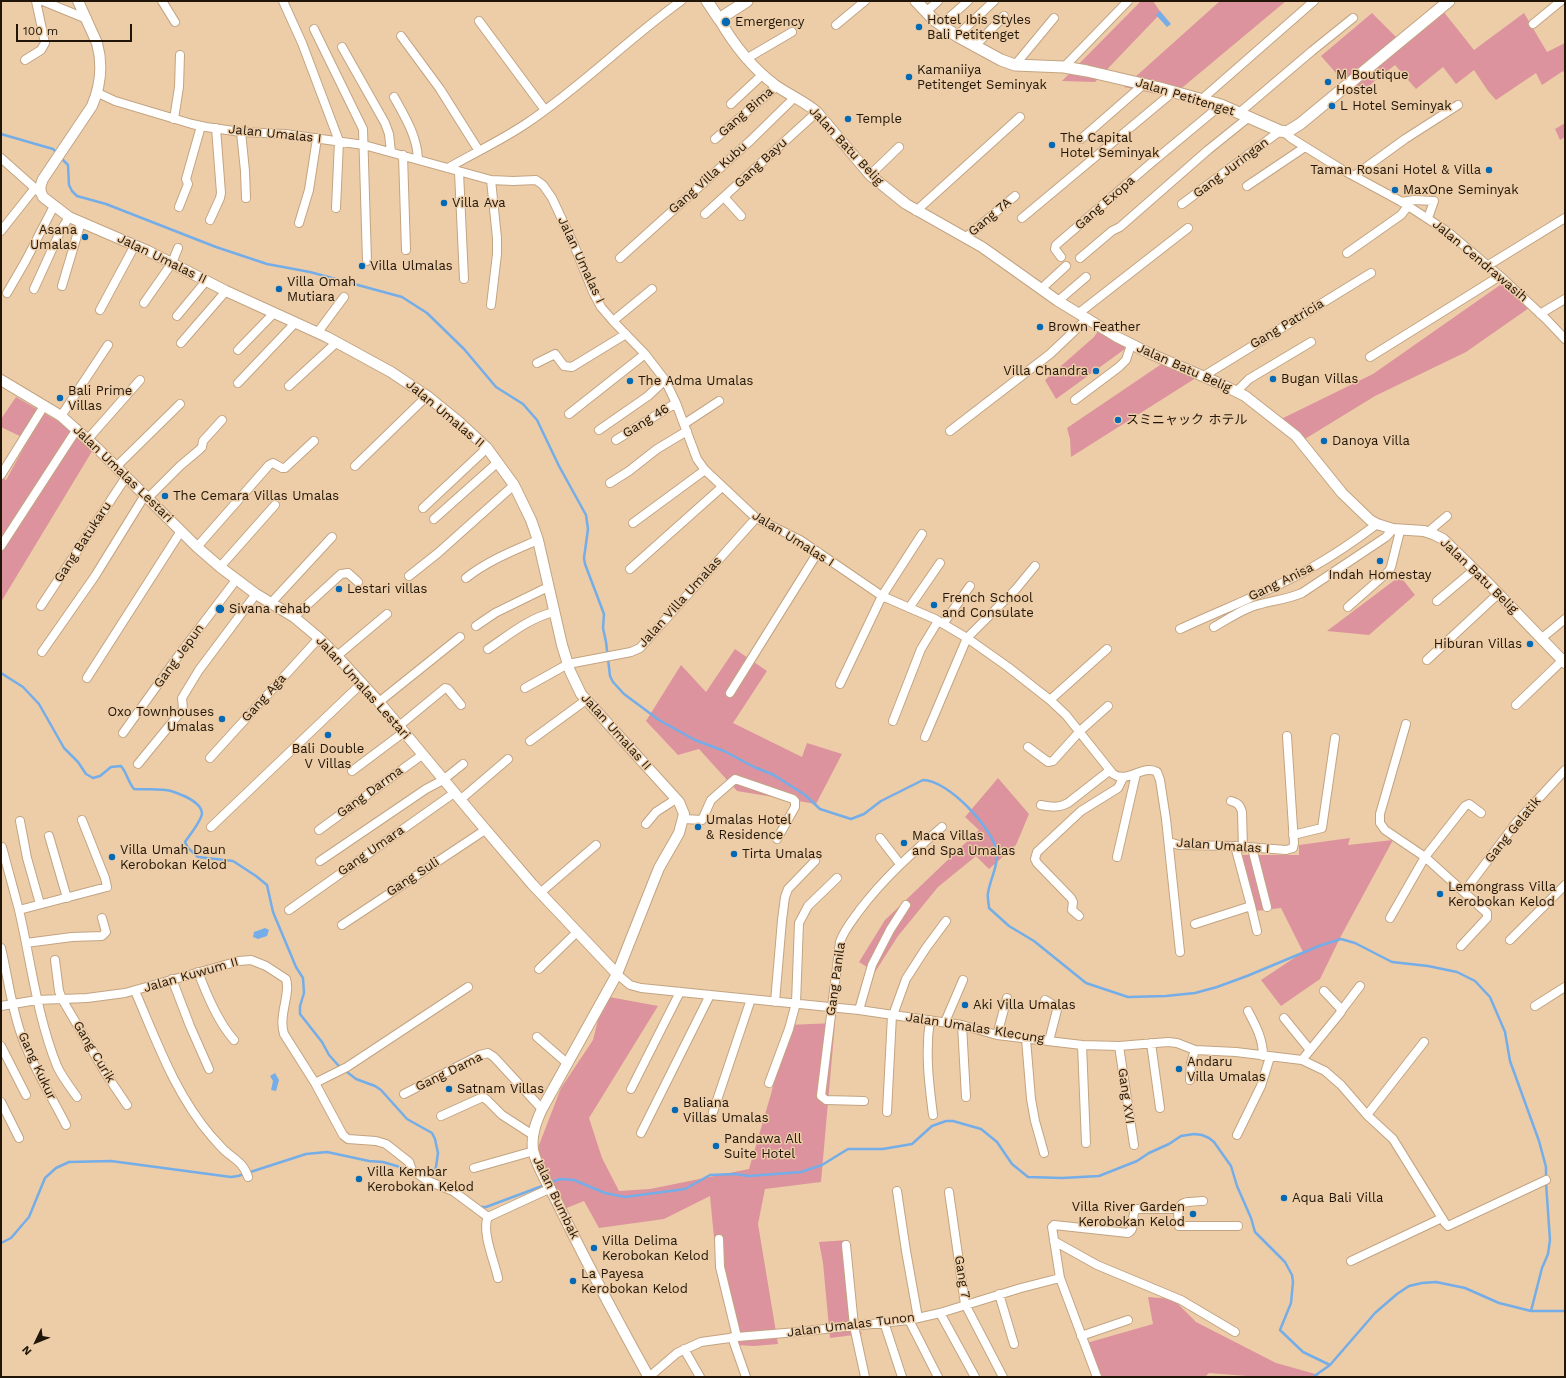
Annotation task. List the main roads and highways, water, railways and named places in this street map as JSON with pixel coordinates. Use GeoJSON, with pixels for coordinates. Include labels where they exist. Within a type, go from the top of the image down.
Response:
{"type":"FeatureCollection","features":[{"type":"Feature","properties":{"kind":"main road"},"geometry":{"type":"LineString","coordinates":[[707,1],[719,19],[747,1]]}},
{"type":"Feature","properties":{"kind":"main road","name":"Jalan Petitenget"},"geometry":{"type":"LineString","coordinates":[[916,1],[941,25],[974,47],[1001,60],[1015,65],[1064,67],[1113,76],[1221,105],[1282,132],[1300,124],[1449,1]]}},
{"type":"Feature","properties":{"kind":"water"},"geometry":{"type":"Polygon","coordinates":[[[1160,11],[1171,24],[1167,27],[1156,15],[1160,11]]]}},
{"type":"Feature","properties":{"kind":"water"},"geometry":{"type":"Polygon","coordinates":[[[265,928],[269,930],[267,936],[258,939],[253,937],[254,932],[265,928]]]}},
{"type":"Feature","properties":{"kind":"water"},"geometry":{"type":"Polygon","coordinates":[[[275,1073],[279,1080],[276,1091],[271,1090],[273,1081],[270,1076],[275,1073]]]}},
{"type":"Feature","properties":{"kind":"waterway"},"geometry":{"type":"LineString","coordinates":[[1,134],[53,149],[57,153]]}},
{"type":"Feature","properties":{"kind":"waterway"},"geometry":{"type":"LineString","coordinates":[[60,157],[68,165],[69,185],[77,196],[106,204],[216,247],[267,264],[310,272],[402,297],[427,313],[464,349],[496,387],[523,404],[537,420],[559,466],[586,515],[588,529],[584,558],[604,614],[603,628],[610,676],[613,682],[624,694],[659,720],[695,740],[724,751],[754,767],[774,775],[805,795],[820,809],[851,819],[864,814],[881,801],[923,780],[933,782],[945,788],[957,797],[979,819],[988,831],[994,843],[997,858],[988,893],[989,908],[1009,926],[1034,941],[1086,983],[1128,997],[1166,996],[1195,993],[1247,976],[1319,946],[1341,939],[1355,943],[1392,962],[1428,966],[1457,972],[1475,981],[1490,997],[1505,1032],[1510,1061],[1539,1141],[1546,1167],[1546,1178]]}},
{"type":"Feature","properties":{"kind":"waterway"},"geometry":{"type":"LineString","coordinates":[[1,673],[23,687],[39,704],[64,748],[78,762],[86,774],[93,778],[100,776],[111,767],[121,766],[134,789],[167,790],[190,799],[198,805],[202,813],[198,824],[185,842],[188,848],[198,857],[233,861],[267,885],[273,912],[296,967],[303,978],[304,993],[300,1006],[300,1014],[322,1042],[329,1055],[338,1065],[356,1079],[375,1086],[381,1090],[407,1119],[432,1133],[438,1153],[436,1167],[430,1180]]}},
{"type":"Feature","properties":{"kind":"waterway"},"geometry":{"type":"LineString","coordinates":[[549,1183],[560,1179],[574,1180],[605,1193],[625,1197],[685,1189],[710,1175],[735,1174],[749,1176],[801,1172],[822,1165],[848,1149],[883,1149],[912,1144],[932,1126],[946,1121],[953,1121],[981,1129],[997,1142],[1012,1164],[1028,1177],[1062,1178],[1099,1176],[1137,1161],[1181,1136],[1194,1134],[1202,1135],[1214,1142],[1231,1166],[1255,1232],[1285,1262],[1292,1275],[1293,1282],[1291,1303],[1280,1330],[1303,1352],[1330,1365]]}},
{"type":"Feature","properties":{"kind":"waterway"},"geometry":{"type":"LineString","coordinates":[[1,1243],[11,1238],[29,1217],[45,1178],[56,1168],[69,1162],[111,1161],[231,1177],[306,1154],[327,1152],[369,1161],[383,1162],[410,1170]]}},
{"type":"Feature","properties":{"kind":"waterway"},"geometry":{"type":"LineString","coordinates":[[1531,1311],[1542,1268],[1548,1254],[1550,1240],[1546,1183]]}},
{"type":"Feature","properties":{"kind":"waterway"},"geometry":{"type":"LineString","coordinates":[[480,1207],[486,1207],[545,1185]]}},
{"type":"Feature","properties":{"kind":"waterway"},"geometry":{"type":"LineString","coordinates":[[1313,1377],[1330,1365],[1375,1313],[1409,1286],[1436,1282],[1465,1288],[1499,1303],[1531,1311],[1565,1311]]}},
{"type":"Feature","properties":{"kind":"place","name":"Emergency"},"geometry":{"type":"Point","coordinates":[726,22]}},
{"type":"Feature","properties":{"kind":"place","name":"Hotel Ibis Styles Bali Petitenget"},"geometry":{"type":"Point","coordinates":[919,27]}},
{"type":"Feature","properties":{"kind":"place","name":"Kamaniiya Petitenget Seminyak"},"geometry":{"type":"Point","coordinates":[909,77]}},
{"type":"Feature","properties":{"kind":"place","name":"M Boutique Hostel"},"geometry":{"type":"Point","coordinates":[1328,82]}},
{"type":"Feature","properties":{"kind":"place","name":"L Hotel Seminyak"},"geometry":{"type":"Point","coordinates":[1332,106]}},
{"type":"Feature","properties":{"kind":"place","name":"Temple"},"geometry":{"type":"Point","coordinates":[848,119]}},
{"type":"Feature","properties":{"kind":"place","name":"The Capital Hotel Seminyak"},"geometry":{"type":"Point","coordinates":[1052,145]}},
{"type":"Feature","properties":{"kind":"place","name":"Taman Rosani Hotel & Villa"},"geometry":{"type":"Point","coordinates":[1489,170]}},
{"type":"Feature","properties":{"kind":"place","name":"MaxOne Seminyak"},"geometry":{"type":"Point","coordinates":[1395,190]}},
{"type":"Feature","properties":{"kind":"place","name":"Villa Ava"},"geometry":{"type":"Point","coordinates":[444,203]}},
{"type":"Feature","properties":{"kind":"place","name":"Asana Umalas"},"geometry":{"type":"Point","coordinates":[85,237]}},
{"type":"Feature","properties":{"kind":"place","name":"Villa Ulmalas"},"geometry":{"type":"Point","coordinates":[362,266]}},
{"type":"Feature","properties":{"kind":"place","name":"Villa Omah Mutiara"},"geometry":{"type":"Point","coordinates":[279,289]}},
{"type":"Feature","properties":{"kind":"place","name":"Brown Feather"},"geometry":{"type":"Point","coordinates":[1040,327]}},
{"type":"Feature","properties":{"kind":"place","name":"Villa Chandra"},"geometry":{"type":"Point","coordinates":[1096,371]}},
{"type":"Feature","properties":{"kind":"place","name":"Bugan Villas"},"geometry":{"type":"Point","coordinates":[1273,379]}},
{"type":"Feature","properties":{"kind":"place","name":"The Adma Umalas"},"geometry":{"type":"Point","coordinates":[630,381]}},
{"type":"Feature","properties":{"kind":"place","name":"Bali Prime Villas"},"geometry":{"type":"Point","coordinates":[60,398]}},
{"type":"Feature","properties":{"kind":"place","name":"スミニャック ホテル"},"geometry":{"type":"Point","coordinates":[1118,420]}},
{"type":"Feature","properties":{"kind":"place","name":"Danoya Villa"},"geometry":{"type":"Point","coordinates":[1324,441]}},
{"type":"Feature","properties":{"kind":"place","name":"The Cemara Villas Umalas"},"geometry":{"type":"Point","coordinates":[165,496]}},
{"type":"Feature","properties":{"kind":"place","name":"Indah Homestay"},"geometry":{"type":"Point","coordinates":[1380,561]}},
{"type":"Feature","properties":{"kind":"place","name":"Lestari villas"},"geometry":{"type":"Point","coordinates":[339,589]}},
{"type":"Feature","properties":{"kind":"place","name":"French School and Consulate"},"geometry":{"type":"Point","coordinates":[934,605]}},
{"type":"Feature","properties":{"kind":"place","name":"Sivana rehab"},"geometry":{"type":"Point","coordinates":[220,609]}},
{"type":"Feature","properties":{"kind":"place","name":"Hiburan Villas"},"geometry":{"type":"Point","coordinates":[1530,644]}},
{"type":"Feature","properties":{"kind":"place","name":"Oxo Townhouses Umalas"},"geometry":{"type":"Point","coordinates":[222,719]}},
{"type":"Feature","properties":{"kind":"place","name":"Bali Double V Villas"},"geometry":{"type":"Point","coordinates":[328,735]}},
{"type":"Feature","properties":{"kind":"place","name":"Umalas Hotel & Residence"},"geometry":{"type":"Point","coordinates":[698,827]}},
{"type":"Feature","properties":{"kind":"place","name":"Maca Villas and Spa Umalas"},"geometry":{"type":"Point","coordinates":[904,843]}},
{"type":"Feature","properties":{"kind":"place","name":"Tirta Umalas"},"geometry":{"type":"Point","coordinates":[734,854]}},
{"type":"Feature","properties":{"kind":"place","name":"Villa Umah Daun Kerobokan Kelod"},"geometry":{"type":"Point","coordinates":[112,857]}},
{"type":"Feature","properties":{"kind":"place","name":"Lemongrass Villa Kerobokan Kelod"},"geometry":{"type":"Point","coordinates":[1440,894]}},
{"type":"Feature","properties":{"kind":"place","name":"Aki Villa Umalas"},"geometry":{"type":"Point","coordinates":[965,1005]}},
{"type":"Feature","properties":{"kind":"place","name":"Andaru Villa Umalas"},"geometry":{"type":"Point","coordinates":[1179,1069]}},
{"type":"Feature","properties":{"kind":"place","name":"Satnam Villas"},"geometry":{"type":"Point","coordinates":[449,1089]}},
{"type":"Feature","properties":{"kind":"place","name":"Baliana Villas Umalas"},"geometry":{"type":"Point","coordinates":[675,1110]}},
{"type":"Feature","properties":{"kind":"place","name":"Pandawa All Suite Hotel"},"geometry":{"type":"Point","coordinates":[716,1146]}},
{"type":"Feature","properties":{"kind":"place","name":"Villa Kembar Kerobokan Kelod"},"geometry":{"type":"Point","coordinates":[359,1179]}},
{"type":"Feature","properties":{"kind":"place","name":"Aqua Bali Villa"},"geometry":{"type":"Point","coordinates":[1284,1198]}},
{"type":"Feature","properties":{"kind":"place","name":"Villa River Garden Kerobokan Kelod"},"geometry":{"type":"Point","coordinates":[1193,1214]}},
{"type":"Feature","properties":{"kind":"place","name":"Villa Delima Kerobokan Kelod"},"geometry":{"type":"Point","coordinates":[594,1248]}},
{"type":"Feature","properties":{"kind":"place","name":"La Payesa Kerobokan Kelod"},"geometry":{"type":"Point","coordinates":[573,1281]}}]}
